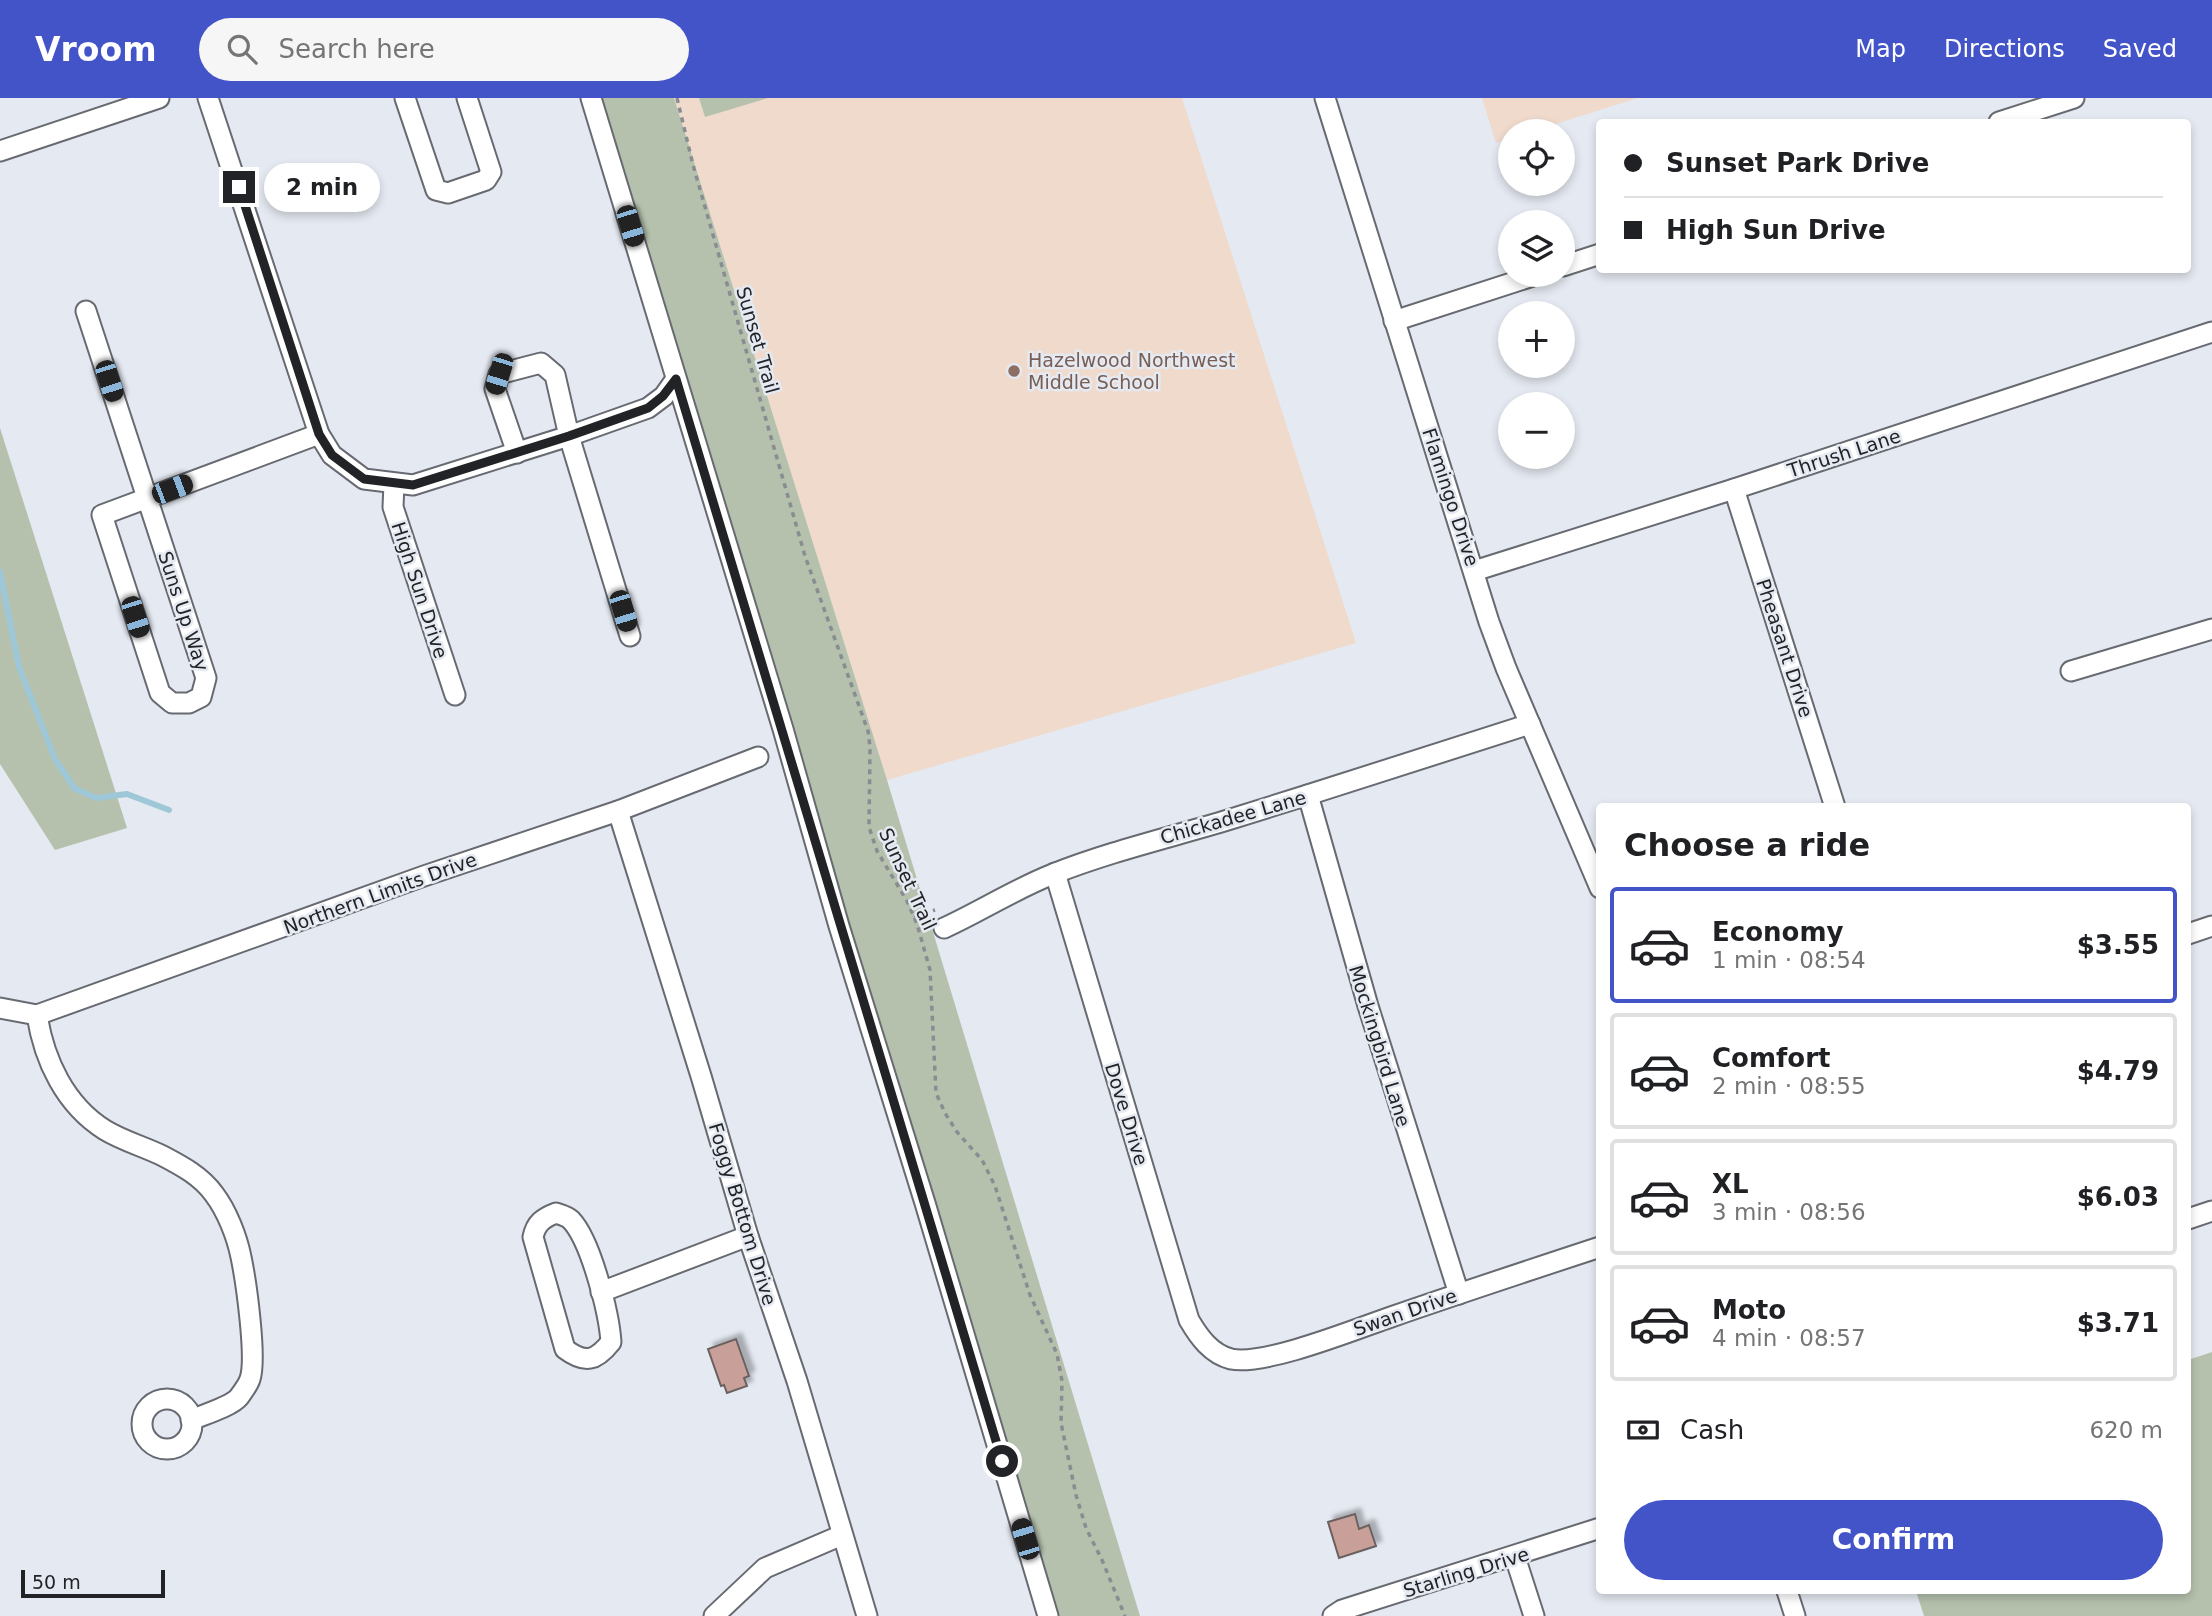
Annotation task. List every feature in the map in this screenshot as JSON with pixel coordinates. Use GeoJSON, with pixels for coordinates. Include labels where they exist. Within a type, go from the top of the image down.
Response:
{"type":"FeatureCollection","features":[{"type":"Feature","properties":{"kind":"street"},"geometry":{"type":"LineString","coordinates":[[0,151],[159,98]]}},
{"type":"Feature","properties":{"kind":"street"},"geometry":{"type":"LineString","coordinates":[[208,98],[319,434],[332,455],[364,479],[413,485],[517,453],[648,408],[663,396],[676,379]]}},
{"type":"Feature","properties":{"kind":"street"},"geometry":{"type":"LineString","coordinates":[[405,98],[436,190],[448,194],[486,180],[491,172],[467,98]]}},
{"type":"Feature","properties":{"kind":"street"},"geometry":{"type":"LineString","coordinates":[[591,98],[1048,1616]]}},
{"type":"Feature","properties":{"kind":"street","name":"Flamingo Drive"},"geometry":{"type":"LineString","coordinates":[[1325,98],[1489,622],[1596,879]]}},
{"type":"Feature","properties":{"kind":"street"},"geometry":{"type":"LineString","coordinates":[[2008,119],[2074,98]]}},
{"type":"Feature","properties":{"kind":"street"},"geometry":{"type":"LineString","coordinates":[[1575,262],[1596,255]]}},
{"type":"Feature","properties":{"kind":"street"},"geometry":{"type":"LineString","coordinates":[[1394,321],[1499,287]]}},
{"type":"Feature","properties":{"kind":"street","name":"Suns Up Way"},"geometry":{"type":"LineString","coordinates":[[86,311],[147,498],[206,678],[201,697],[189,703],[172,703],[160,693],[102,515],[147,498],[319,434]]}},
{"type":"Feature","properties":{"kind":"street","name":"Thrush Lane"},"geometry":{"type":"LineString","coordinates":[[1474,571],[2212,332]]}},
{"type":"Feature","properties":{"kind":"street"},"geometry":{"type":"LineString","coordinates":[[517,453],[495,389],[499,374],[541,363],[555,376],[569,436],[630,636]]}},
{"type":"Feature","properties":{"kind":"street","name":"High Sun Drive"},"geometry":{"type":"LineString","coordinates":[[394,484],[393,507],[455,695]]}},
{"type":"Feature","properties":{"kind":"street","name":"Pheasant Drive"},"geometry":{"type":"LineString","coordinates":[[1734,489],[1834,803]]}},
{"type":"Feature","properties":{"kind":"street"},"geometry":{"type":"LineString","coordinates":[[2071,671],[2212,629]]}},
{"type":"Feature","properties":{"kind":"street","name":"Chickadee Lane"},"geometry":{"type":"LineString","coordinates":[[944,928],[1015,890],[1055,873],[1145,842],[1308,795],[1530,724]]}},
{"type":"Feature","properties":{"kind":"street","name":"Northern Limits Drive"},"geometry":{"type":"LineString","coordinates":[[37,1014],[424,876],[618,811],[758,758]]}},
{"type":"Feature","properties":{"kind":"street","name":"Mockingbird Lane"},"geometry":{"type":"LineString","coordinates":[[1308,795],[1372,1019],[1459,1294]]}},
{"type":"Feature","properties":{"kind":"street","name":"Foggy Bottom Drive"},"geometry":{"type":"LineString","coordinates":[[618,811],[748,1236],[797,1381],[867,1616]]}},
{"type":"Feature","properties":{"kind":"street","name":"Dove Drive"},"geometry":{"type":"LineString","coordinates":[[1055,873],[1189,1321],[1211,1349]]}},
{"type":"Feature","properties":{"kind":"street"},"geometry":{"type":"LineString","coordinates":[[2191,933],[2212,926]]}},
{"type":"Feature","properties":{"kind":"street"},"geometry":{"type":"LineString","coordinates":[[0,1007],[37,1014],[41,1040],[52,1068],[66,1093],[87,1116],[106,1131],[193,1173],[214,1194],[229,1222],[241,1256],[252,1356],[250,1378],[237,1400],[191,1420]]}},
{"type":"Feature","properties":{"kind":"street"},"geometry":{"type":"LineString","coordinates":[[2191,1218],[2212,1211]]}},
{"type":"Feature","properties":{"kind":"street"},"geometry":{"type":"LineString","coordinates":[[556,1213],[569,1218],[580,1233],[601,1292],[610,1323],[611,1342],[602,1354],[589,1359],[576,1357],[565,1349],[533,1237],[536,1226],[545,1217],[556,1213]]}},
{"type":"Feature","properties":{"kind":"street"},"geometry":{"type":"LineString","coordinates":[[601,1292],[748,1236]]}},
{"type":"Feature","properties":{"kind":"street","name":"Swan Drive"},"geometry":{"type":"LineString","coordinates":[[1211,1349],[1231,1359],[1255,1360],[1309,1345],[1596,1248]]}},
{"type":"Feature","properties":{"kind":"street","name":"Starling Drive"},"geometry":{"type":"LineString","coordinates":[[1333,1616],[1596,1529]]}},
{"type":"Feature","properties":{"kind":"street"},"geometry":{"type":"LineString","coordinates":[[714,1616],[765,1568],[842,1535]]}},
{"type":"Feature","properties":{"kind":"street"},"geometry":{"type":"LineString","coordinates":[[1515,1557],[1534,1616]]}},
{"type":"Feature","properties":{"kind":"street"},"geometry":{"type":"LineString","coordinates":[[1788,1594],[1796,1616]]}},
{"type":"Feature","properties":{"kind":"path","name":"Sunset Trail"},"geometry":{"type":"LineString","coordinates":[[677,98],[693,165],[802,544],[868,731],[869,827],[877,851],[907,901],[917,924],[930,970],[936,1093],[957,1132],[982,1160],[995,1186],[1030,1295],[1057,1354],[1062,1381],[1061,1423],[1076,1495],[1086,1528],[1125,1616]]}},
{"type":"Feature","properties":{"kind":"shaded area","name":"Hazelwood Northwest Middle School"},"geometry":{"type":"Polygon","coordinates":[[[674,98],[1182,98],[1356,643],[887,780],[674,98]]]}},
{"type":"Feature","properties":{"kind":"shaded area"},"geometry":{"type":"Polygon","coordinates":[[[1482,98],[1638,98],[1571,119],[1498,119],[1496,143],[1482,98]]]}},
{"type":"Feature","properties":{"kind":"green space"},"geometry":{"type":"Polygon","coordinates":[[[601,98],[674,98],[887,780],[1140,1616],[1057,1616],[601,98]]]}},
{"type":"Feature","properties":{"kind":"green space"},"geometry":{"type":"Polygon","coordinates":[[[699,98],[768,98],[705,117],[699,98]]]}},
{"type":"Feature","properties":{"kind":"green space"},"geometry":{"type":"Polygon","coordinates":[[[0,428],[127,828],[55,850],[0,764],[0,428]]]}},
{"type":"Feature","properties":{"kind":"green space"},"geometry":{"type":"Polygon","coordinates":[[[2212,1352],[2212,1616],[1924,1616],[1917,1594],[2191,1594],[2191,1359],[2212,1352]]]}},
{"type":"Feature","properties":{"kind":"building"},"geometry":{"type":"Polygon","coordinates":[[[736,1339],[749,1376],[744,1378],[747,1386],[727,1393],[724,1385],[721,1386],[708,1349],[736,1339]]]}},
{"type":"Feature","properties":{"kind":"building"},"geometry":{"type":"Polygon","coordinates":[[[1355,1514],[1359,1529],[1369,1525],[1376,1546],[1339,1558],[1328,1522],[1355,1514]]]}},
{"type":"Feature","properties":{"kind":"waterway"},"geometry":{"type":"LineString","coordinates":[[0,572],[19,667],[55,759],[74,788],[96,798],[127,794],[169,810]]}},
{"type":"Feature","properties":{"kind":"place","name":"Hazelwood Northwest Middle School"},"geometry":{"type":"Point","coordinates":[1014,371]}},
{"type":"Feature","properties":{"kind":"route"},"geometry":{"type":"LineString","coordinates":[[239,187],[319,434],[332,455],[364,479],[413,485],[569,436],[648,408],[663,396],[676,379],[1002,1461]]}}]}
